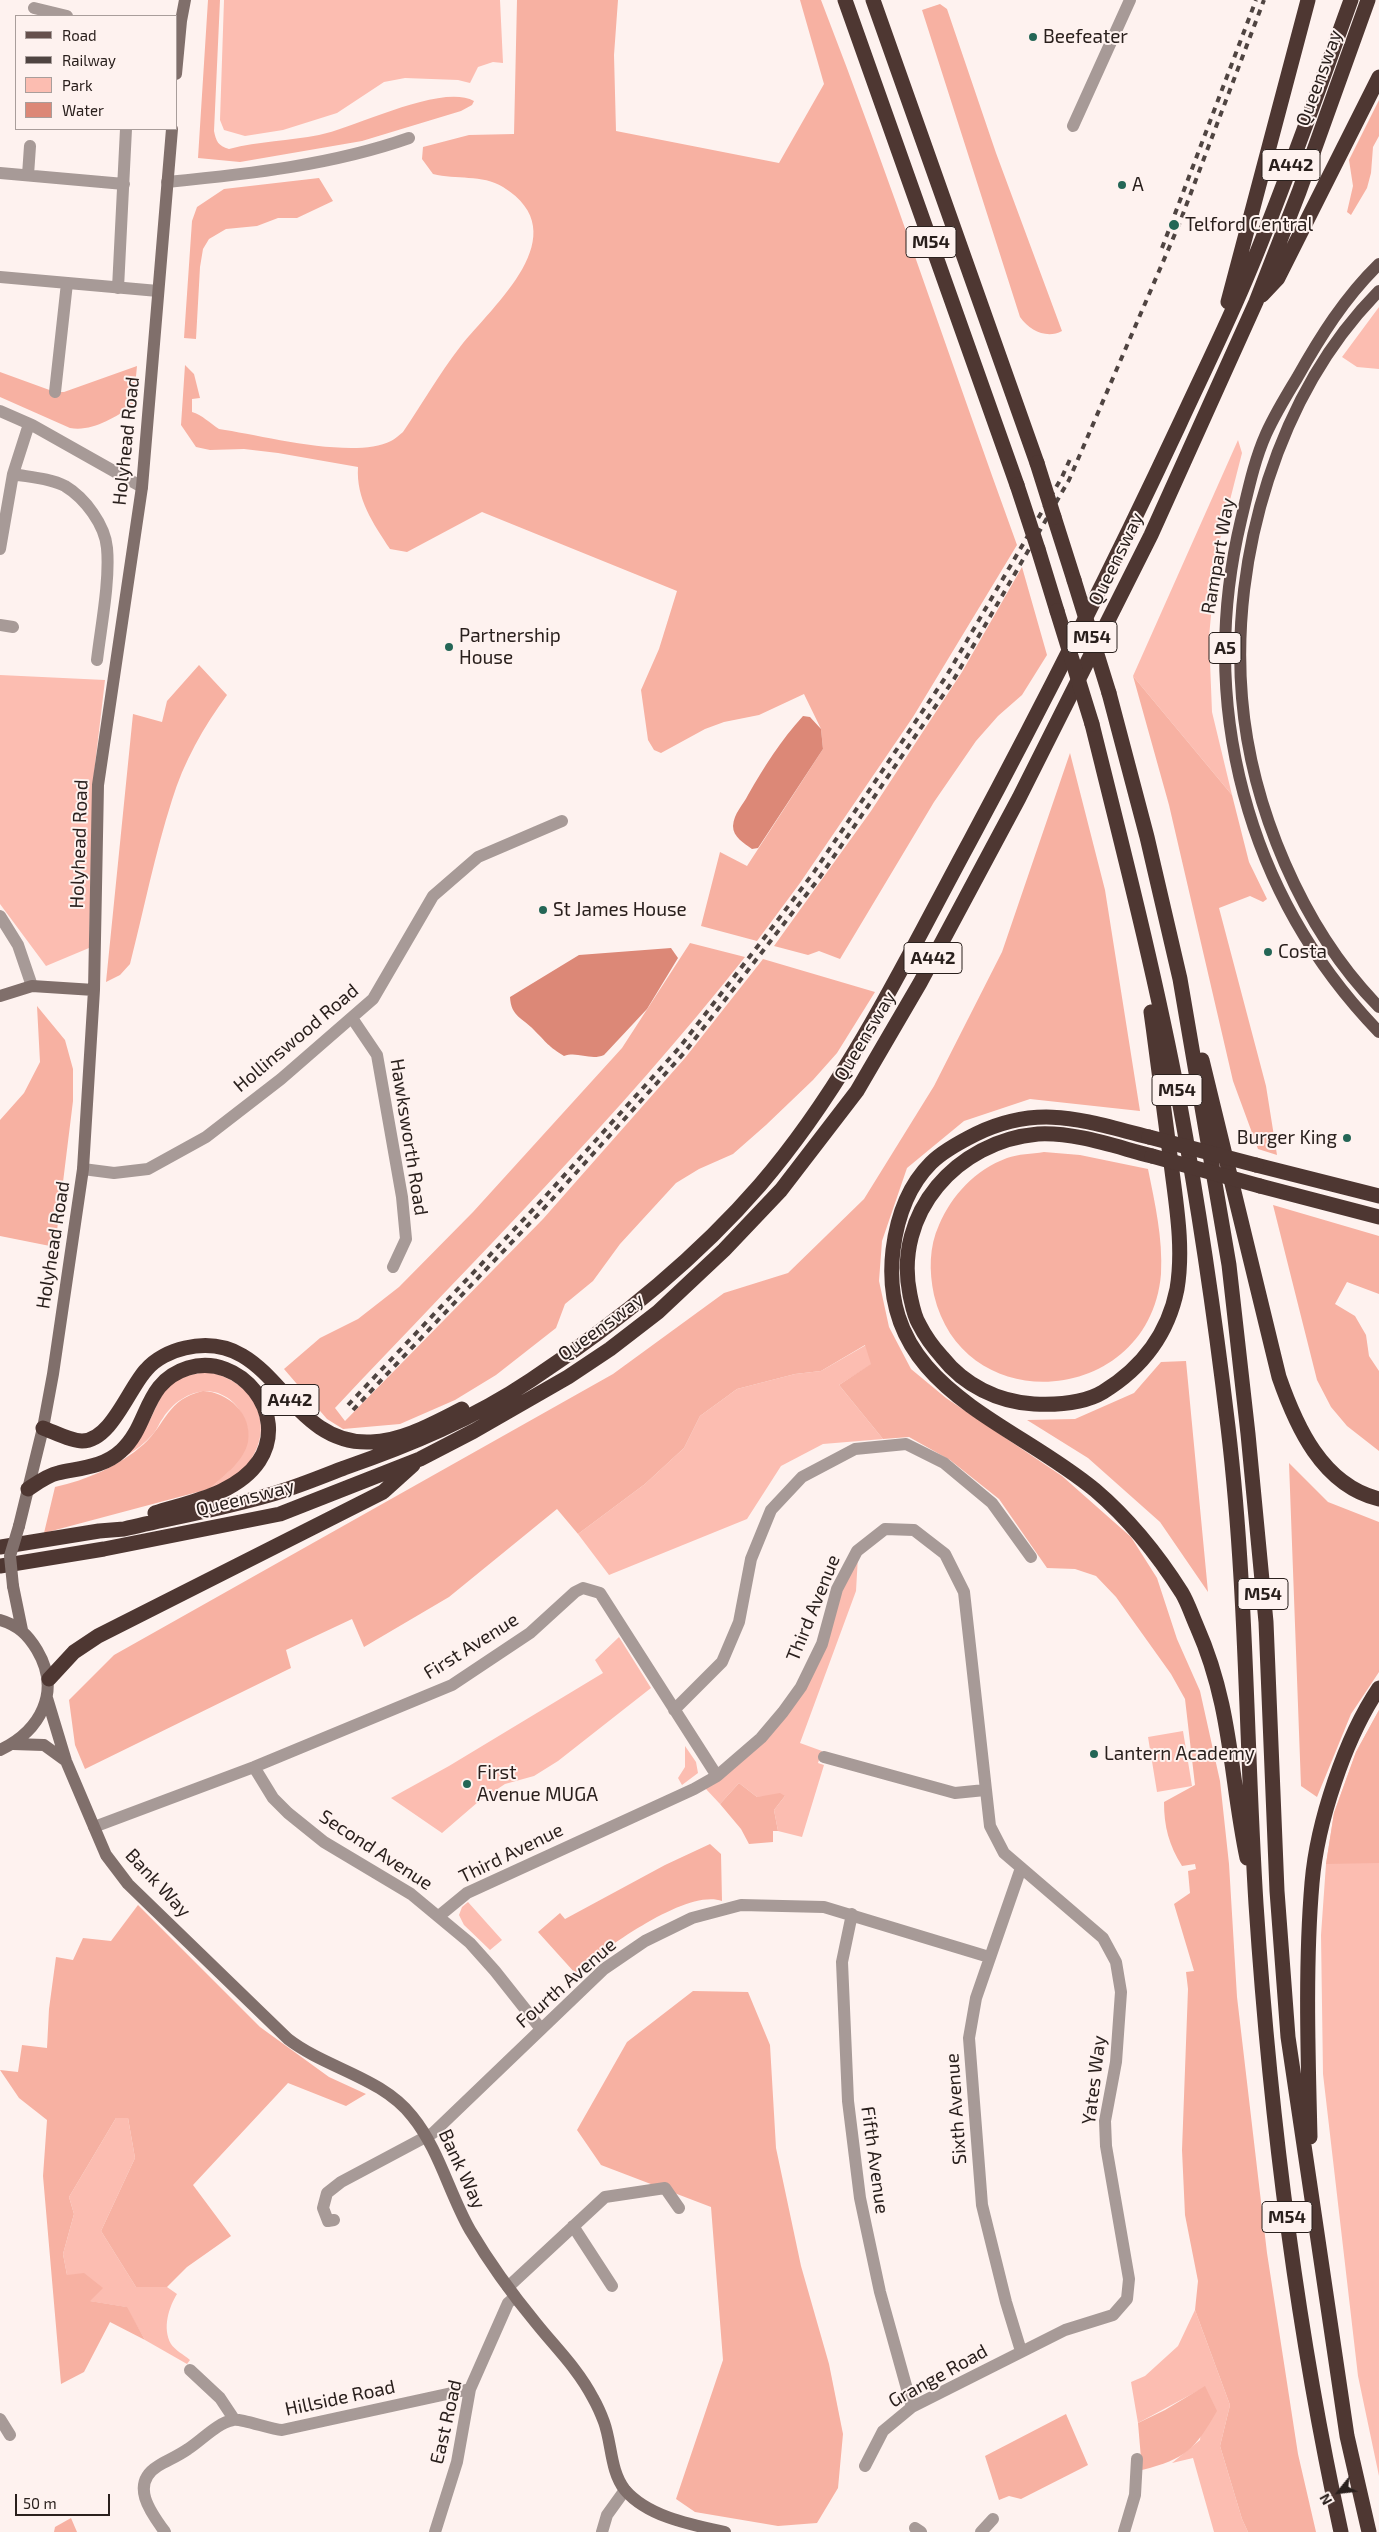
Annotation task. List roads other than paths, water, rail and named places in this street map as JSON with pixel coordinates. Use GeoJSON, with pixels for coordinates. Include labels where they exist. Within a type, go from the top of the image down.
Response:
{"type":"FeatureCollection","features":[{"type":"Feature","properties":{"kind":"highway","name":"M54"},"geometry":{"type":"LineString","coordinates":[[845,0],[1017,485],[1092,724],[1140,916],[1179,1100],[1206,1266],[1228,1429],[1244,1606],[1256,1899],[1276,2147],[1323,2450],[1340,2532]]}},
{"type":"Feature","properties":{"kind":"highway","name":"M54"},"geometry":{"type":"LineString","coordinates":[[873,0],[1037,463],[1110,694],[1147,837],[1180,979],[1209,1084],[1279,1376],[1294,1419],[1305,1440],[1326,1466],[1347,1483],[1370,1496],[1379,1498]]}},
{"type":"Feature","properties":{"kind":"highway","name":"A442"},"geometry":{"type":"LineString","coordinates":[[1224,328],[1227,305],[1308,0]]}},
{"type":"Feature","properties":{"kind":"highway","name":"Queensway"},"geometry":{"type":"LineString","coordinates":[[3,1560],[99,1531],[124,1530],[277,1493],[407,1446],[443,1430],[488,1407],[528,1382],[601,1331],[645,1296],[712,1235],[761,1184],[826,1098],[864,1039],[1013,761],[1133,524],[1247,277],[1286,180],[1351,0]]}},
{"type":"Feature","properties":{"kind":"highway","name":"Queensway"},"geometry":{"type":"LineString","coordinates":[[3,1560],[104,1550],[280,1514],[420,1459],[474,1431],[610,1349],[658,1312],[724,1250],[781,1190],[857,1091],[920,983],[1019,798],[1151,535],[1256,302],[1300,192],[1368,0]]}},
{"type":"Feature","properties":{"kind":"highway","name":"A442"},"geometry":{"type":"LineString","coordinates":[[1256,302],[1278,278],[1379,77]]}},
{"type":"Feature","properties":{"kind":"highway","name":"M54"},"geometry":{"type":"LineString","coordinates":[[1140,916],[1180,1248],[1177,1288],[1166,1325],[1152,1350],[1126,1378],[1094,1397],[1055,1404],[1020,1403],[983,1391],[952,1370],[918,1322],[906,1277],[909,1244],[920,1212],[947,1174],[976,1152],[1010,1138],[1040,1134],[1076,1137],[1152,1156],[1260,1186],[1379,1217]]}},
{"type":"Feature","properties":{"kind":"highway","name":"M54"},"geometry":{"type":"LineString","coordinates":[[1180,979],[1229,1265],[1248,1434],[1266,1622],[1278,1891],[1288,2036],[1312,2213],[1347,2436],[1369,2532]]}},
{"type":"Feature","properties":{"kind":"highway","name":"M54"},"geometry":{"type":"LineString","coordinates":[[1256,1899],[1244,1842],[1220,1689],[1208,1650],[1183,1595],[1144,1540],[1096,1491],[1061,1465],[978,1412],[928,1370],[912,1350],[895,1310],[890,1271],[894,1237],[905,1200],[932,1162],[958,1143],[995,1125],[1021,1118],[1053,1116],[1092,1121],[1379,1196]]}},
{"type":"Feature","properties":{"kind":"highway","name":"A442"},"geometry":{"type":"LineString","coordinates":[[43,1428],[81,1441],[91,1439],[111,1424],[139,1378],[155,1361],[185,1348],[198,1346],[213,1346],[246,1357],[259,1366],[306,1417],[318,1427],[342,1440],[358,1442],[372,1442],[415,1432],[502,1389],[528,1382]]}},
{"type":"Feature","properties":{"kind":"highway","name":"A442"},"geometry":{"type":"LineString","coordinates":[[28,1489],[56,1473],[81,1470],[108,1460],[121,1451],[129,1442],[155,1392],[174,1374],[202,1365],[219,1366],[244,1379],[256,1391],[266,1414],[268,1435],[259,1461],[245,1476],[204,1498],[99,1531]]}},
{"type":"Feature","properties":{"kind":"highway","name":"A442"},"geometry":{"type":"LineString","coordinates":[[48,1689],[74,1652],[98,1636],[384,1492],[420,1459]]}},
{"type":"Feature","properties":{"kind":"highway","name":"M54"},"geometry":{"type":"LineString","coordinates":[[1312,2213],[1308,2005],[1312,1882],[1329,1801],[1350,1742],[1379,1688]]}},
{"type":"Feature","properties":{"kind":"main road"},"geometry":{"type":"LineString","coordinates":[[177,0],[180,21]]}},
{"type":"Feature","properties":{"kind":"main road"},"geometry":{"type":"LineString","coordinates":[[178,48],[180,21],[185,0]]}},
{"type":"Feature","properties":{"kind":"main road","name":"Holyhead Road"},"geometry":{"type":"LineString","coordinates":[[22,1630],[16,1607],[14,1586],[3,1560],[19,1526],[43,1428],[53,1374],[83,1169],[94,990],[98,785],[142,487],[172,130]]}},
{"type":"Feature","properties":{"kind":"main road","name":"Rampart Way"},"geometry":{"type":"LineString","coordinates":[[1379,264],[1349,296],[1332,320],[1309,355],[1266,434],[1250,480],[1229,576],[1225,622],[1225,665],[1233,758],[1256,834],[1274,878],[1313,950],[1358,1009],[1379,1032]]}},
{"type":"Feature","properties":{"kind":"main road","name":"Rampart Way"},"geometry":{"type":"LineString","coordinates":[[1379,291],[1344,332],[1319,368],[1290,422],[1264,489],[1250,547],[1245,585],[1241,650],[1242,698],[1250,751],[1272,834],[1292,877],[1324,935],[1345,966],[1379,1007]]}},
{"type":"Feature","properties":{"kind":"main road"},"geometry":{"type":"LineString","coordinates":[[0,996],[32,986],[94,990]]}},
{"type":"Feature","properties":{"kind":"main road"},"geometry":{"type":"LineString","coordinates":[[0,1620],[22,1630]]}},
{"type":"Feature","properties":{"kind":"main road","name":"Bank Way"},"geometry":{"type":"LineString","coordinates":[[22,1630],[43,1660],[48,1689],[66,1761],[106,1855],[128,1884],[288,2039],[303,2050],[385,2091],[400,2101],[427,2137],[470,2230],[512,2292],[573,2366],[593,2397],[604,2422],[614,2469],[625,2490],[642,2504],[661,2515],[725,2532]]}},
{"type":"Feature","properties":{"kind":"main road"},"geometry":{"type":"LineString","coordinates":[[0,1750],[13,1744],[33,1726],[48,1689]]}},
{"type":"Feature","properties":{"kind":"main road"},"geometry":{"type":"LineString","coordinates":[[13,1744],[44,1745],[66,1761]]}},
{"type":"Feature","properties":{"kind":"street"},"geometry":{"type":"LineString","coordinates":[[1073,126],[1130,0]]}},
{"type":"Feature","properties":{"kind":"street"},"geometry":{"type":"LineString","coordinates":[[32,8],[63,15]]}},
{"type":"Feature","properties":{"kind":"street"},"geometry":{"type":"LineString","coordinates":[[118,288],[126,130]]}},
{"type":"Feature","properties":{"kind":"street"},"geometry":{"type":"LineString","coordinates":[[168,182],[244,174],[367,153],[409,138]]}},
{"type":"Feature","properties":{"kind":"street"},"geometry":{"type":"LineString","coordinates":[[28,175],[30,146]]}},
{"type":"Feature","properties":{"kind":"street"},"geometry":{"type":"LineString","coordinates":[[0,173],[124,184]]}},
{"type":"Feature","properties":{"kind":"street"},"geometry":{"type":"LineString","coordinates":[[0,276],[158,292]]}},
{"type":"Feature","properties":{"kind":"street"},"geometry":{"type":"LineString","coordinates":[[55,392],[67,283]]}},
{"type":"Feature","properties":{"kind":"street"},"geometry":{"type":"LineString","coordinates":[[0,411],[28,424],[142,487]]}},
{"type":"Feature","properties":{"kind":"street"},"geometry":{"type":"LineString","coordinates":[[0,548],[12,474],[28,424]]}},
{"type":"Feature","properties":{"kind":"street"},"geometry":{"type":"LineString","coordinates":[[12,474],[40,478],[64,486],[83,501],[101,527],[107,548],[107,568],[97,660]]}},
{"type":"Feature","properties":{"kind":"street"},"geometry":{"type":"LineString","coordinates":[[0,625],[13,627]]}},
{"type":"Feature","properties":{"kind":"street","name":"Hollinswood Road"},"geometry":{"type":"LineString","coordinates":[[83,1169],[114,1173],[148,1169],[206,1137],[281,1079],[373,999],[433,896],[478,857],[562,821]]}},
{"type":"Feature","properties":{"kind":"street"},"geometry":{"type":"LineString","coordinates":[[0,916],[18,945],[32,986]]}},
{"type":"Feature","properties":{"kind":"street","name":"Hawksworth Road"},"geometry":{"type":"LineString","coordinates":[[352,1018],[377,1055],[402,1197],[406,1239],[393,1267]]}},
{"type":"Feature","properties":{"kind":"street"},"geometry":{"type":"LineString","coordinates":[[674,1710],[722,1662],[739,1622],[751,1559],[771,1510],[802,1477],[855,1449],[906,1444],[944,1463],[992,1503],[1031,1557]]}},
{"type":"Feature","properties":{"kind":"street","name":"Third Avenue"},"geometry":{"type":"LineString","coordinates":[[439,1916],[467,1893],[694,1789],[716,1776],[761,1738],[801,1687],[822,1644],[837,1589],[857,1551],[885,1529],[914,1530],[945,1554],[964,1592],[990,1826],[1004,1853]]}},
{"type":"Feature","properties":{"kind":"street","name":"First Avenue"},"geometry":{"type":"LineString","coordinates":[[94,1827],[254,1767],[452,1685],[530,1633],[575,1592],[583,1588],[600,1593],[716,1776]]}},
{"type":"Feature","properties":{"kind":"street"},"geometry":{"type":"LineString","coordinates":[[824,1757],[955,1793],[985,1790]]}},
{"type":"Feature","properties":{"kind":"street","name":"Second Avenue"},"geometry":{"type":"LineString","coordinates":[[254,1767],[272,1798],[295,1819],[324,1842],[411,1894],[470,1943],[541,2029]]}},
{"type":"Feature","properties":{"kind":"street","name":"Yates Way"},"geometry":{"type":"LineString","coordinates":[[1004,1853],[1103,1938],[1116,1962],[1121,1992],[1116,2062],[1105,2122],[1129,2279],[1127,2299],[1113,2315],[1065,2330],[1021,2351]]}},
{"type":"Feature","properties":{"kind":"street","name":"Sixth Avenue"},"geometry":{"type":"LineString","coordinates":[[1021,1868],[976,1998],[970,2038],[975,2130],[982,2205],[1006,2302],[1021,2351]]}},
{"type":"Feature","properties":{"kind":"street","name":"Fourth Avenue"},"geometry":{"type":"LineString","coordinates":[[334,2220],[328,2221],[324,2208],[327,2194],[341,2182],[427,2137],[604,1969],[645,1941],[692,1918],[741,1905],[824,1907],[989,1957]]}},
{"type":"Feature","properties":{"kind":"street","name":"Fifth Avenue"},"geometry":{"type":"LineString","coordinates":[[852,1914],[842,1962],[848,2101],[856,2169],[860,2198],[880,2292],[912,2407]]}},
{"type":"Feature","properties":{"kind":"street","name":"East Road"},"geometry":{"type":"LineString","coordinates":[[435,2532],[457,2462],[470,2389],[512,2292],[573,2226],[605,2197],[665,2188],[679,2208]]}},
{"type":"Feature","properties":{"kind":"street"},"geometry":{"type":"LineString","coordinates":[[573,2226],[612,2286]]}},
{"type":"Feature","properties":{"kind":"street","name":"Grange Road"},"geometry":{"type":"LineString","coordinates":[[865,2466],[883,2431],[893,2420],[912,2407],[978,2375],[1021,2351]]}},
{"type":"Feature","properties":{"kind":"street"},"geometry":{"type":"LineString","coordinates":[[165,2532],[146,2505],[143,2490],[146,2478],[158,2466],[234,2419],[220,2398],[190,2370]]}},
{"type":"Feature","properties":{"kind":"street","name":"Hillside Road"},"geometry":{"type":"LineString","coordinates":[[234,2419],[282,2430],[470,2389]]}},
{"type":"Feature","properties":{"kind":"street"},"geometry":{"type":"LineString","coordinates":[[0,2419],[10,2435]]}},
{"type":"Feature","properties":{"kind":"street"},"geometry":{"type":"LineString","coordinates":[[1124,2532],[1135,2495],[1137,2459]]}},
{"type":"Feature","properties":{"kind":"street"},"geometry":{"type":"LineString","coordinates":[[602,2532],[607,2515],[625,2490]]}},
{"type":"Feature","properties":{"kind":"street"},"geometry":{"type":"LineString","coordinates":[[980,2532],[993,2519]]}},
{"type":"Feature","properties":{"kind":"water"},"geometry":{"type":"Polygon","coordinates":[[[803,716],[810,717],[821,729],[823,749],[758,848],[752,849],[739,839],[733,830],[735,817],[773,754],[803,716]]]}},
{"type":"Feature","properties":{"kind":"water"},"geometry":{"type":"Polygon","coordinates":[[[671,948],[678,958],[647,1009],[604,1055],[599,1057],[564,1056],[518,1016],[511,1004],[510,997],[579,955],[671,948]]]}},
{"type":"Feature","properties":{"kind":"railway"},"geometry":{"type":"LineString","coordinates":[[1162,248],[1256,0]]}},
{"type":"Feature","properties":{"kind":"railway"},"geometry":{"type":"LineString","coordinates":[[353,1410],[547,1205],[684,1053],[820,877],[954,679],[1069,480],[1178,227],[1264,0]]}},
{"type":"Feature","properties":{"kind":"railway"},"geometry":{"type":"LineString","coordinates":[[348,1405],[542,1200],[679,1048],[768,933],[814,872],[947,675],[1062,477],[1071,457]]}},
{"type":"Feature","properties":{"kind":"place","name":"Beefeater"},"geometry":{"type":"Point","coordinates":[1033,37]}},
{"type":"Feature","properties":{"kind":"place","name":"A"},"geometry":{"type":"Point","coordinates":[1122,185]}},
{"type":"Feature","properties":{"kind":"place","name":"Telford Central"},"geometry":{"type":"Point","coordinates":[1174,225]}},
{"type":"Feature","properties":{"kind":"place","name":"Partnership House"},"geometry":{"type":"Point","coordinates":[449,647]}},
{"type":"Feature","properties":{"kind":"place","name":"St James House"},"geometry":{"type":"Point","coordinates":[543,910]}},
{"type":"Feature","properties":{"kind":"place","name":"Costa"},"geometry":{"type":"Point","coordinates":[1268,952]}},
{"type":"Feature","properties":{"kind":"place","name":"Burger King"},"geometry":{"type":"Point","coordinates":[1347,1138]}},
{"type":"Feature","properties":{"kind":"place","name":"Lantern Academy"},"geometry":{"type":"Point","coordinates":[1094,1754]}},
{"type":"Feature","properties":{"kind":"place","name":"First Avenue MUGA"},"geometry":{"type":"Point","coordinates":[467,1784]}}]}
